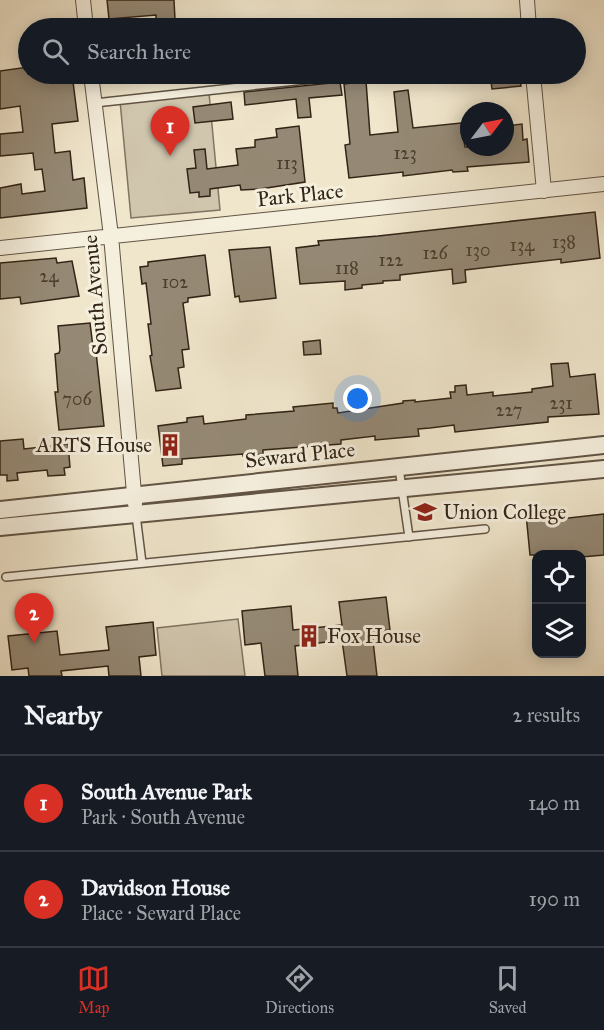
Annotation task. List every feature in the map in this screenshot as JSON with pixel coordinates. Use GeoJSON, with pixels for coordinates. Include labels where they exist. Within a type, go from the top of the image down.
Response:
{"type":"FeatureCollection","features":[{"type":"Feature","properties":{"kind":"street"},"geometry":{"type":"LineString","coordinates":[[83,0],[85,18]]}},
{"type":"Feature","properties":{"kind":"street"},"geometry":{"type":"LineString","coordinates":[[527,0],[529,18]]}},
{"type":"Feature","properties":{"kind":"street","name":"South Avenue"},"geometry":{"type":"LineString","coordinates":[[93,84],[111,236],[136,514]]}},
{"type":"Feature","properties":{"kind":"street"},"geometry":{"type":"LineString","coordinates":[[534,84],[544,191]]}},
{"type":"Feature","properties":{"kind":"street","name":"Park Place"},"geometry":{"type":"LineString","coordinates":[[0,248],[604,184]]}},
{"type":"Feature","properties":{"kind":"street","name":"Seward Place"},"geometry":{"type":"LineString","coordinates":[[0,510],[604,445]]}},
{"type":"Feature","properties":{"kind":"street","name":"Seward Place"},"geometry":{"type":"LineString","coordinates":[[0,527],[604,469]]}},
{"type":"Feature","properties":{"kind":"lane"},"geometry":{"type":"LineString","coordinates":[[95,103],[269,84]]}},
{"type":"Feature","properties":{"kind":"lane"},"geometry":{"type":"LineString","coordinates":[[399,467],[409,537]]}},
{"type":"Feature","properties":{"kind":"lane"},"geometry":{"type":"LineString","coordinates":[[136,514],[142,563]]}},
{"type":"Feature","properties":{"kind":"lane"},"geometry":{"type":"LineString","coordinates":[[6,577],[485,529]]}},
{"type":"Feature","properties":{"kind":"shaded area"},"geometry":{"type":"Polygon","coordinates":[[[209,93],[220,210],[131,218],[120,101],[209,93]]]}},
{"type":"Feature","properties":{"kind":"shaded area"},"geometry":{"type":"Polygon","coordinates":[[[238,619],[245,676],[162,676],[157,628],[238,619]]]}},
{"type":"Feature","properties":{"kind":"building"},"geometry":{"type":"Polygon","coordinates":[[[107,0],[174,0],[175,18],[156,18],[156,15],[109,18],[107,0]]]}},
{"type":"Feature","properties":{"kind":"building"},"geometry":{"type":"Polygon","coordinates":[[[18,68],[18,84],[73,84],[78,121],[52,124],[55,153],[70,151],[73,180],[84,178],[87,208],[0,218],[0,188],[21,184],[22,194],[45,191],[42,169],[35,170],[33,153],[0,156],[0,134],[23,132],[20,106],[0,109],[0,71],[18,68]]]}},
{"type":"Feature","properties":{"kind":"building"},"geometry":{"type":"Polygon","coordinates":[[[340,84],[342,95],[309,98],[311,117],[298,118],[296,99],[245,105],[244,92],[340,84]]]}},
{"type":"Feature","properties":{"kind":"building"},"geometry":{"type":"Polygon","coordinates":[[[344,84],[366,84],[370,135],[398,132],[394,92],[408,90],[413,128],[460,123],[460,156],[514,156],[514,125],[522,124],[523,140],[527,139],[529,162],[467,167],[468,171],[453,172],[452,170],[403,176],[403,172],[349,178],[345,145],[350,144],[344,84]]]}},
{"type":"Feature","properties":{"kind":"building"},"geometry":{"type":"Polygon","coordinates":[[[491,84],[521,84],[521,86],[492,89],[491,84]]]}},
{"type":"Feature","properties":{"kind":"building"},"geometry":{"type":"Polygon","coordinates":[[[231,102],[233,119],[195,123],[193,107],[231,102]]]}},
{"type":"Feature","properties":{"kind":"building"},"geometry":{"type":"Polygon","coordinates":[[[299,126],[305,182],[260,189],[241,190],[240,185],[210,189],[210,196],[199,197],[199,192],[190,193],[187,169],[196,168],[194,150],[205,149],[207,169],[238,165],[236,149],[255,147],[255,140],[277,137],[276,129],[299,126]]]}},
{"type":"Feature","properties":{"kind":"building"},"geometry":{"type":"Polygon","coordinates":[[[595,212],[600,258],[561,263],[561,259],[465,270],[466,282],[453,284],[452,269],[400,275],[400,280],[383,281],[383,283],[362,285],[362,288],[345,290],[345,281],[300,284],[296,248],[319,245],[318,241],[595,212]]]}},
{"type":"Feature","properties":{"kind":"building"},"geometry":{"type":"Polygon","coordinates":[[[270,247],[276,298],[240,302],[239,296],[235,297],[229,250],[270,247]]]}},
{"type":"Feature","properties":{"kind":"building"},"geometry":{"type":"Polygon","coordinates":[[[205,255],[210,295],[188,298],[188,302],[183,303],[189,349],[182,350],[184,367],[178,368],[181,388],[156,391],[150,356],[152,355],[148,324],[151,324],[146,283],[142,284],[140,267],[148,266],[148,262],[205,255]]]}},
{"type":"Feature","properties":{"kind":"building"},"geometry":{"type":"Polygon","coordinates":[[[56,258],[57,263],[72,261],[79,296],[21,304],[20,297],[0,299],[0,263],[56,258]]]}},
{"type":"Feature","properties":{"kind":"building"},"geometry":{"type":"Polygon","coordinates":[[[90,323],[94,353],[96,352],[104,426],[59,430],[55,392],[58,392],[55,354],[60,350],[58,326],[90,323]]]}},
{"type":"Feature","properties":{"kind":"building"},"geometry":{"type":"Polygon","coordinates":[[[320,340],[321,354],[304,355],[303,342],[320,340]]]}},
{"type":"Feature","properties":{"kind":"building"},"geometry":{"type":"Polygon","coordinates":[[[568,363],[570,377],[595,374],[599,414],[548,417],[548,422],[455,432],[454,425],[418,429],[419,436],[375,440],[375,436],[341,440],[341,444],[263,450],[263,454],[182,459],[182,464],[163,466],[158,426],[187,422],[187,418],[203,416],[204,424],[246,419],[246,415],[294,411],[293,407],[333,403],[333,408],[337,408],[338,413],[403,403],[403,401],[451,398],[450,392],[455,392],[455,386],[466,385],[467,395],[493,392],[493,396],[532,392],[532,389],[553,386],[551,364],[568,363]]]}},
{"type":"Feature","properties":{"kind":"building"},"geometry":{"type":"Polygon","coordinates":[[[23,439],[24,449],[68,444],[70,467],[64,468],[65,475],[48,476],[47,470],[17,473],[18,480],[7,481],[7,475],[0,475],[0,441],[23,439]]]}},
{"type":"Feature","properties":{"kind":"building"},"geometry":{"type":"Polygon","coordinates":[[[550,511],[551,520],[604,514],[604,555],[586,557],[586,550],[532,550],[532,555],[530,555],[526,514],[550,511]]]}},
{"type":"Feature","properties":{"kind":"building","name":"Fox House"},"geometry":{"type":"Polygon","coordinates":[[[386,597],[390,630],[372,632],[377,676],[347,676],[342,640],[295,646],[298,676],[265,676],[261,643],[245,645],[242,611],[291,606],[293,630],[342,625],[339,602],[386,597]]]}},
{"type":"Feature","properties":{"kind":"building"},"geometry":{"type":"Polygon","coordinates":[[[153,622],[156,655],[139,657],[141,676],[109,676],[108,666],[61,671],[62,676],[29,676],[28,668],[12,670],[8,636],[57,631],[60,655],[109,650],[106,627],[153,622]]]}},
{"type":"Feature","properties":{"kind":"place","name":"South Avenue Park"},"geometry":{"type":"Point","coordinates":[170,156]}},
{"type":"Feature","properties":{"kind":"place","name":"ARTS House"},"geometry":{"type":"Point","coordinates":[170,445]}},
{"type":"Feature","properties":{"kind":"place","name":"Union College"},"geometry":{"type":"Point","coordinates":[425,512]}},
{"type":"Feature","properties":{"kind":"place","name":"Fox House"},"geometry":{"type":"Point","coordinates":[309,636]}},
{"type":"Feature","properties":{"kind":"place","name":"Davidson House"},"geometry":{"type":"Point","coordinates":[34,643]}}]}
